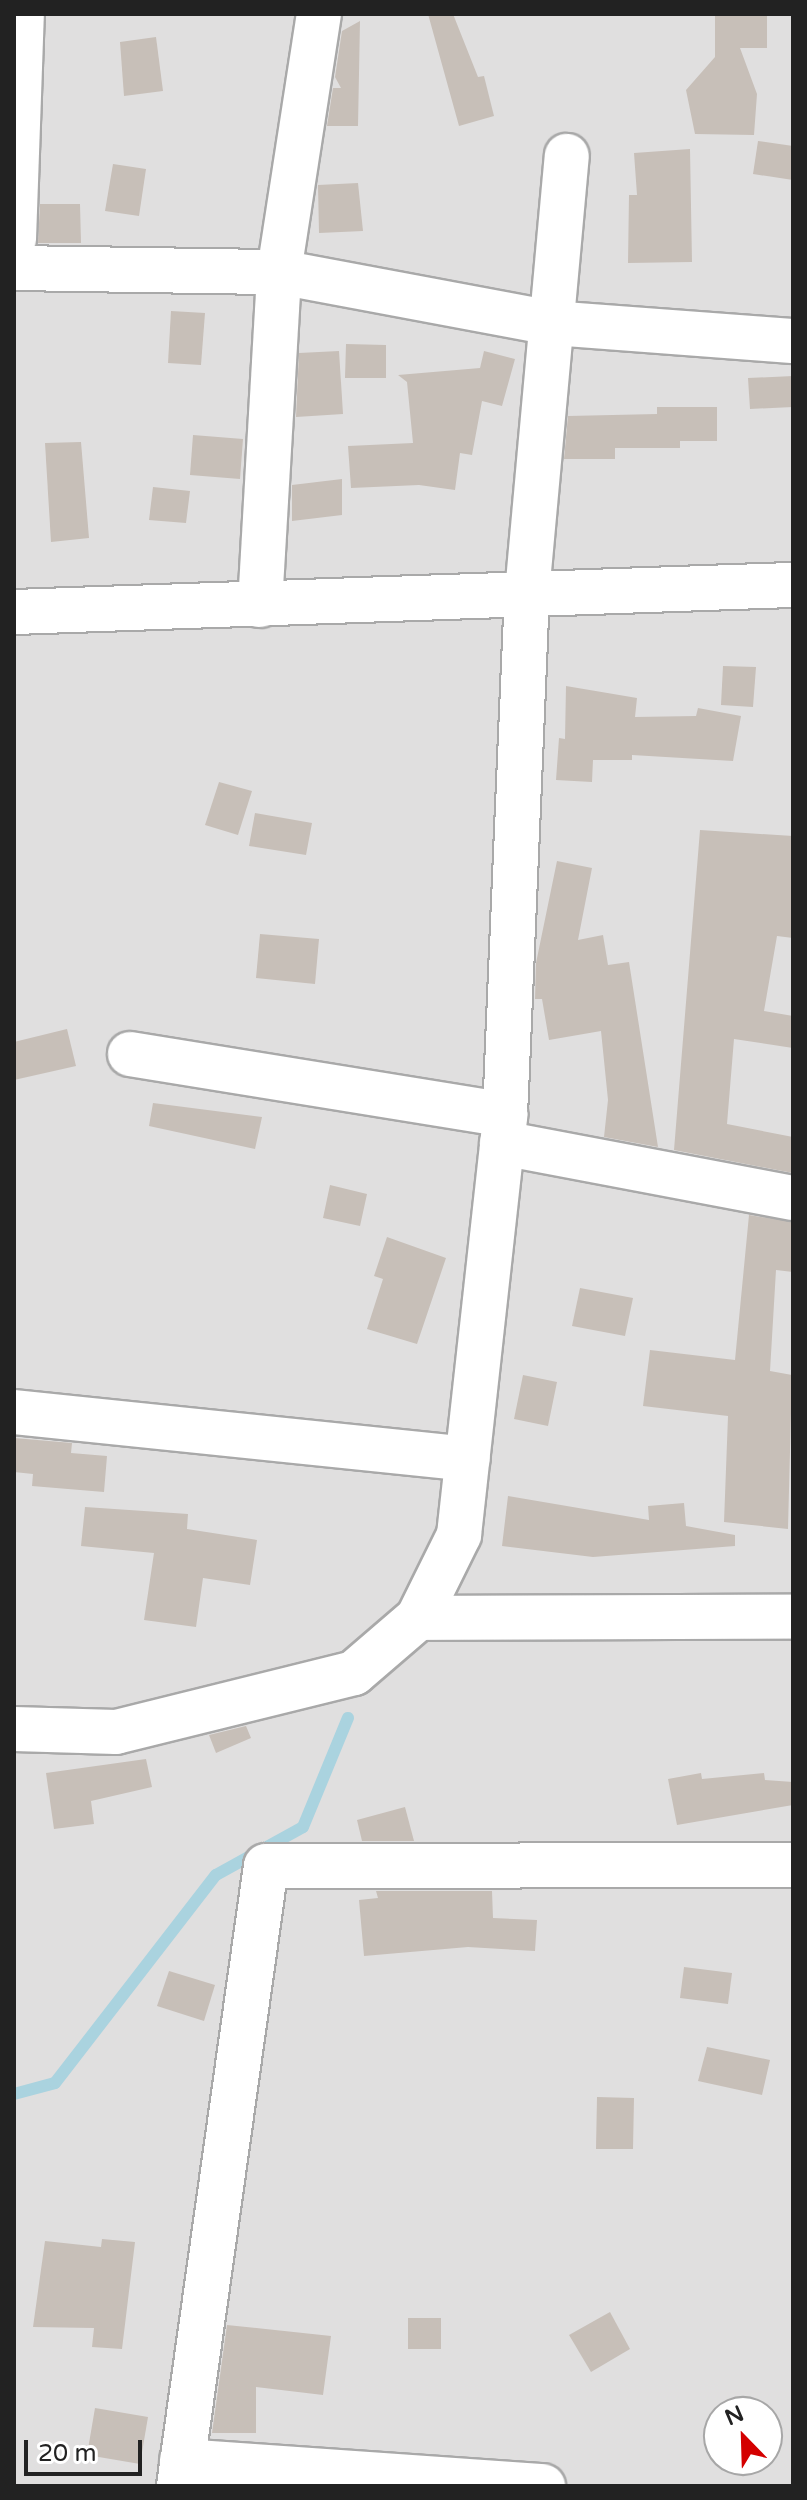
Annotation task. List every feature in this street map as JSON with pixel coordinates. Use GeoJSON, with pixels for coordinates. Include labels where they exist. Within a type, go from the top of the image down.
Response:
{"type":"FeatureCollection","features":[{"type":"Feature","properties":{"kind":"street"},"geometry":{"type":"LineString","coordinates":[[14,239],[22,14]]}},
{"type":"Feature","properties":{"kind":"street"},"geometry":{"type":"LineString","coordinates":[[260,605],[279,272],[319,14]]}},
{"type":"Feature","properties":{"kind":"street"},"geometry":{"type":"LineString","coordinates":[[14,1729],[116,1732],[354,1673],[418,1618],[459,1535],[504,1129],[527,593],[567,156]]}},
{"type":"Feature","properties":{"kind":"street"},"geometry":{"type":"LineString","coordinates":[[14,268],[279,272],[552,323],[793,341]]}},
{"type":"Feature","properties":{"kind":"street"},"geometry":{"type":"LineString","coordinates":[[14,612],[793,585]]}},
{"type":"Feature","properties":{"kind":"street"},"geometry":{"type":"LineString","coordinates":[[130,1054],[504,1129],[793,1198]]}},
{"type":"Feature","properties":{"kind":"street"},"geometry":{"type":"LineString","coordinates":[[14,1412],[468,1459]]}},
{"type":"Feature","properties":{"kind":"street"},"geometry":{"type":"LineString","coordinates":[[418,1618],[793,1617]]}},
{"type":"Feature","properties":{"kind":"street"},"geometry":{"type":"LineString","coordinates":[[543,2486],[180,2474],[266,1866],[793,1865]]}},
{"type":"Feature","properties":{"kind":"shaded area"},"geometry":{"type":"Polygon","coordinates":[[[14,14],[793,14],[793,2486],[14,2486],[14,14]]]}},
{"type":"Feature","properties":{"kind":"building"},"geometry":{"type":"Polygon","coordinates":[[[428,14],[453,14],[478,77],[484,76],[494,116],[459,126],[428,14]]]}},
{"type":"Feature","properties":{"kind":"building"},"geometry":{"type":"Polygon","coordinates":[[[715,14],[767,14],[767,48],[740,48],[757,94],[754,135],[695,134],[686,90],[715,57],[715,14]]]}},
{"type":"Feature","properties":{"kind":"building"},"geometry":{"type":"Polygon","coordinates":[[[360,21],[358,126],[327,126],[333,88],[341,88],[335,77],[342,31],[360,21]]]}},
{"type":"Feature","properties":{"kind":"building"},"geometry":{"type":"Polygon","coordinates":[[[156,37],[163,91],[124,96],[120,42],[156,37]]]}},
{"type":"Feature","properties":{"kind":"building"},"geometry":{"type":"Polygon","coordinates":[[[758,141],[793,146],[793,180],[753,174],[758,141]]]}},
{"type":"Feature","properties":{"kind":"building"},"geometry":{"type":"Polygon","coordinates":[[[690,149],[692,262],[628,263],[629,195],[637,195],[634,153],[690,149]]]}},
{"type":"Feature","properties":{"kind":"building"},"geometry":{"type":"Polygon","coordinates":[[[113,164],[146,169],[139,216],[105,211],[113,164]]]}},
{"type":"Feature","properties":{"kind":"building"},"geometry":{"type":"Polygon","coordinates":[[[358,183],[363,231],[319,233],[318,185],[358,183]]]}},
{"type":"Feature","properties":{"kind":"building"},"geometry":{"type":"Polygon","coordinates":[[[40,204],[80,204],[81,243],[38,243],[40,204]]]}},
{"type":"Feature","properties":{"kind":"building"},"geometry":{"type":"Polygon","coordinates":[[[171,311],[205,313],[201,365],[168,363],[171,311]]]}},
{"type":"Feature","properties":{"kind":"building"},"geometry":{"type":"Polygon","coordinates":[[[346,344],[386,345],[386,378],[345,378],[346,344]]]}},
{"type":"Feature","properties":{"kind":"building"},"geometry":{"type":"Polygon","coordinates":[[[339,351],[343,414],[296,417],[299,353],[339,351]]]}},
{"type":"Feature","properties":{"kind":"building"},"geometry":{"type":"Polygon","coordinates":[[[484,351],[515,359],[502,406],[482,401],[472,455],[460,453],[455,490],[419,485],[351,488],[348,446],[413,443],[407,382],[398,375],[480,368],[484,351]]]}},
{"type":"Feature","properties":{"kind":"building"},"geometry":{"type":"Polygon","coordinates":[[[793,376],[793,407],[750,409],[748,378],[793,376]]]}},
{"type":"Feature","properties":{"kind":"building"},"geometry":{"type":"Polygon","coordinates":[[[657,407],[717,407],[717,441],[680,441],[680,448],[615,448],[615,459],[564,459],[568,416],[657,414],[657,407]]]}},
{"type":"Feature","properties":{"kind":"building"},"geometry":{"type":"Polygon","coordinates":[[[193,435],[243,439],[240,479],[190,475],[193,435]]]}},
{"type":"Feature","properties":{"kind":"building"},"geometry":{"type":"Polygon","coordinates":[[[81,442],[89,538],[51,542],[45,443],[81,442]]]}},
{"type":"Feature","properties":{"kind":"building"},"geometry":{"type":"Polygon","coordinates":[[[342,479],[342,515],[292,521],[292,485],[342,479]]]}},
{"type":"Feature","properties":{"kind":"building"},"geometry":{"type":"Polygon","coordinates":[[[153,487],[190,491],[186,523],[149,520],[153,487]]]}},
{"type":"Feature","properties":{"kind":"building"},"geometry":{"type":"Polygon","coordinates":[[[723,666],[756,667],[753,707],[721,705],[723,666]]]}},
{"type":"Feature","properties":{"kind":"building"},"geometry":{"type":"Polygon","coordinates":[[[566,686],[637,698],[635,717],[696,716],[698,708],[741,716],[733,761],[632,755],[632,760],[593,760],[592,782],[556,780],[559,738],[565,739],[566,686]]]}},
{"type":"Feature","properties":{"kind":"building"},"geometry":{"type":"Polygon","coordinates":[[[219,782],[252,791],[238,835],[205,825],[219,782]]]}},
{"type":"Feature","properties":{"kind":"building"},"geometry":{"type":"Polygon","coordinates":[[[255,813],[312,823],[306,855],[249,846],[255,813]]]}},
{"type":"Feature","properties":{"kind":"building"},"geometry":{"type":"Polygon","coordinates":[[[700,830],[793,836],[793,938],[777,936],[764,1011],[793,1016],[793,1048],[734,1039],[727,1124],[793,1137],[793,1173],[674,1150],[700,830]]]}},
{"type":"Feature","properties":{"kind":"building"},"geometry":{"type":"Polygon","coordinates":[[[557,861],[592,868],[578,940],[603,935],[608,965],[629,962],[658,1147],[604,1137],[608,1100],[601,1031],[549,1040],[542,999],[535,999],[536,963],[557,861]]]}},
{"type":"Feature","properties":{"kind":"building"},"geometry":{"type":"Polygon","coordinates":[[[260,934],[319,939],[315,984],[256,978],[260,934]]]}},
{"type":"Feature","properties":{"kind":"building"},"geometry":{"type":"Polygon","coordinates":[[[67,1029],[76,1066],[14,1080],[14,1042],[67,1029]]]}},
{"type":"Feature","properties":{"kind":"building"},"geometry":{"type":"Polygon","coordinates":[[[153,1103],[262,1117],[255,1149],[149,1126],[153,1103]]]}},
{"type":"Feature","properties":{"kind":"building"},"geometry":{"type":"Polygon","coordinates":[[[330,1185],[367,1194],[360,1226],[323,1218],[330,1185]]]}},
{"type":"Feature","properties":{"kind":"building"},"geometry":{"type":"Polygon","coordinates":[[[749,1215],[793,1222],[793,1272],[776,1270],[770,1371],[792,1375],[788,1529],[724,1522],[728,1416],[643,1406],[650,1350],[735,1360],[749,1215]]]}},
{"type":"Feature","properties":{"kind":"building"},"geometry":{"type":"Polygon","coordinates":[[[387,1237],[446,1258],[417,1344],[367,1329],[383,1279],[374,1276],[387,1237]]]}},
{"type":"Feature","properties":{"kind":"building"},"geometry":{"type":"Polygon","coordinates":[[[580,1288],[633,1298],[625,1336],[572,1326],[580,1288]]]}},
{"type":"Feature","properties":{"kind":"building"},"geometry":{"type":"Polygon","coordinates":[[[523,1375],[557,1382],[548,1426],[514,1419],[523,1375]]]}},
{"type":"Feature","properties":{"kind":"building"},"geometry":{"type":"Polygon","coordinates":[[[14,1438],[72,1443],[71,1453],[107,1456],[104,1492],[32,1486],[33,1474],[14,1472],[14,1438]]]}},
{"type":"Feature","properties":{"kind":"building"},"geometry":{"type":"Polygon","coordinates":[[[508,1496],[649,1520],[648,1506],[684,1503],[686,1526],[735,1535],[735,1546],[593,1557],[502,1546],[508,1496]]]}},
{"type":"Feature","properties":{"kind":"building"},"geometry":{"type":"Polygon","coordinates":[[[85,1507],[188,1514],[187,1529],[257,1540],[250,1585],[203,1578],[196,1627],[144,1620],[154,1553],[81,1546],[85,1507]]]}},
{"type":"Feature","properties":{"kind":"building"},"geometry":{"type":"Polygon","coordinates":[[[246,1726],[251,1738],[216,1753],[209,1735],[246,1726]]]}},
{"type":"Feature","properties":{"kind":"building"},"geometry":{"type":"Polygon","coordinates":[[[146,1759],[152,1787],[91,1801],[94,1824],[54,1829],[46,1773],[146,1759]]]}},
{"type":"Feature","properties":{"kind":"building"},"geometry":{"type":"Polygon","coordinates":[[[701,1773],[702,1779],[764,1773],[765,1780],[793,1782],[793,1805],[677,1825],[668,1779],[701,1773]]]}},
{"type":"Feature","properties":{"kind":"building"},"geometry":{"type":"Polygon","coordinates":[[[405,1807],[414,1841],[362,1841],[357,1820],[405,1807]]]}},
{"type":"Feature","properties":{"kind":"building"},"geometry":{"type":"Polygon","coordinates":[[[376,1891],[492,1891],[493,1918],[537,1920],[535,1951],[468,1947],[364,1956],[359,1900],[378,1898],[376,1891]]]}},
{"type":"Feature","properties":{"kind":"building"},"geometry":{"type":"Polygon","coordinates":[[[684,1967],[732,1973],[728,2004],[680,1998],[684,1967]]]}},
{"type":"Feature","properties":{"kind":"building"},"geometry":{"type":"Polygon","coordinates":[[[169,1971],[215,1985],[204,2021],[157,2006],[169,1971]]]}},
{"type":"Feature","properties":{"kind":"building"},"geometry":{"type":"Polygon","coordinates":[[[707,2047],[770,2060],[762,2095],[698,2081],[707,2047]]]}},
{"type":"Feature","properties":{"kind":"building"},"geometry":{"type":"Polygon","coordinates":[[[597,2097],[634,2098],[633,2149],[596,2149],[597,2097]]]}},
{"type":"Feature","properties":{"kind":"building"},"geometry":{"type":"Polygon","coordinates":[[[102,2239],[135,2242],[122,2349],[92,2347],[94,2328],[33,2327],[45,2241],[101,2247],[102,2239]]]}},
{"type":"Feature","properties":{"kind":"building"},"geometry":{"type":"Polygon","coordinates":[[[610,2312],[630,2349],[591,2372],[569,2335],[610,2312]]]}},
{"type":"Feature","properties":{"kind":"building"},"geometry":{"type":"Polygon","coordinates":[[[408,2318],[441,2318],[441,2349],[408,2349],[408,2318]]]}},
{"type":"Feature","properties":{"kind":"building"},"geometry":{"type":"Polygon","coordinates":[[[227,2325],[331,2336],[323,2395],[256,2387],[256,2433],[212,2433],[227,2325]]]}},
{"type":"Feature","properties":{"kind":"building"},"geometry":{"type":"Polygon","coordinates":[[[95,2408],[148,2417],[140,2464],[87,2455],[95,2408]]]}},
{"type":"Feature","properties":{"kind":"waterway"},"geometry":{"type":"LineString","coordinates":[[14,2094],[55,2083],[216,1875],[303,1827],[348,1718]]}}]}
